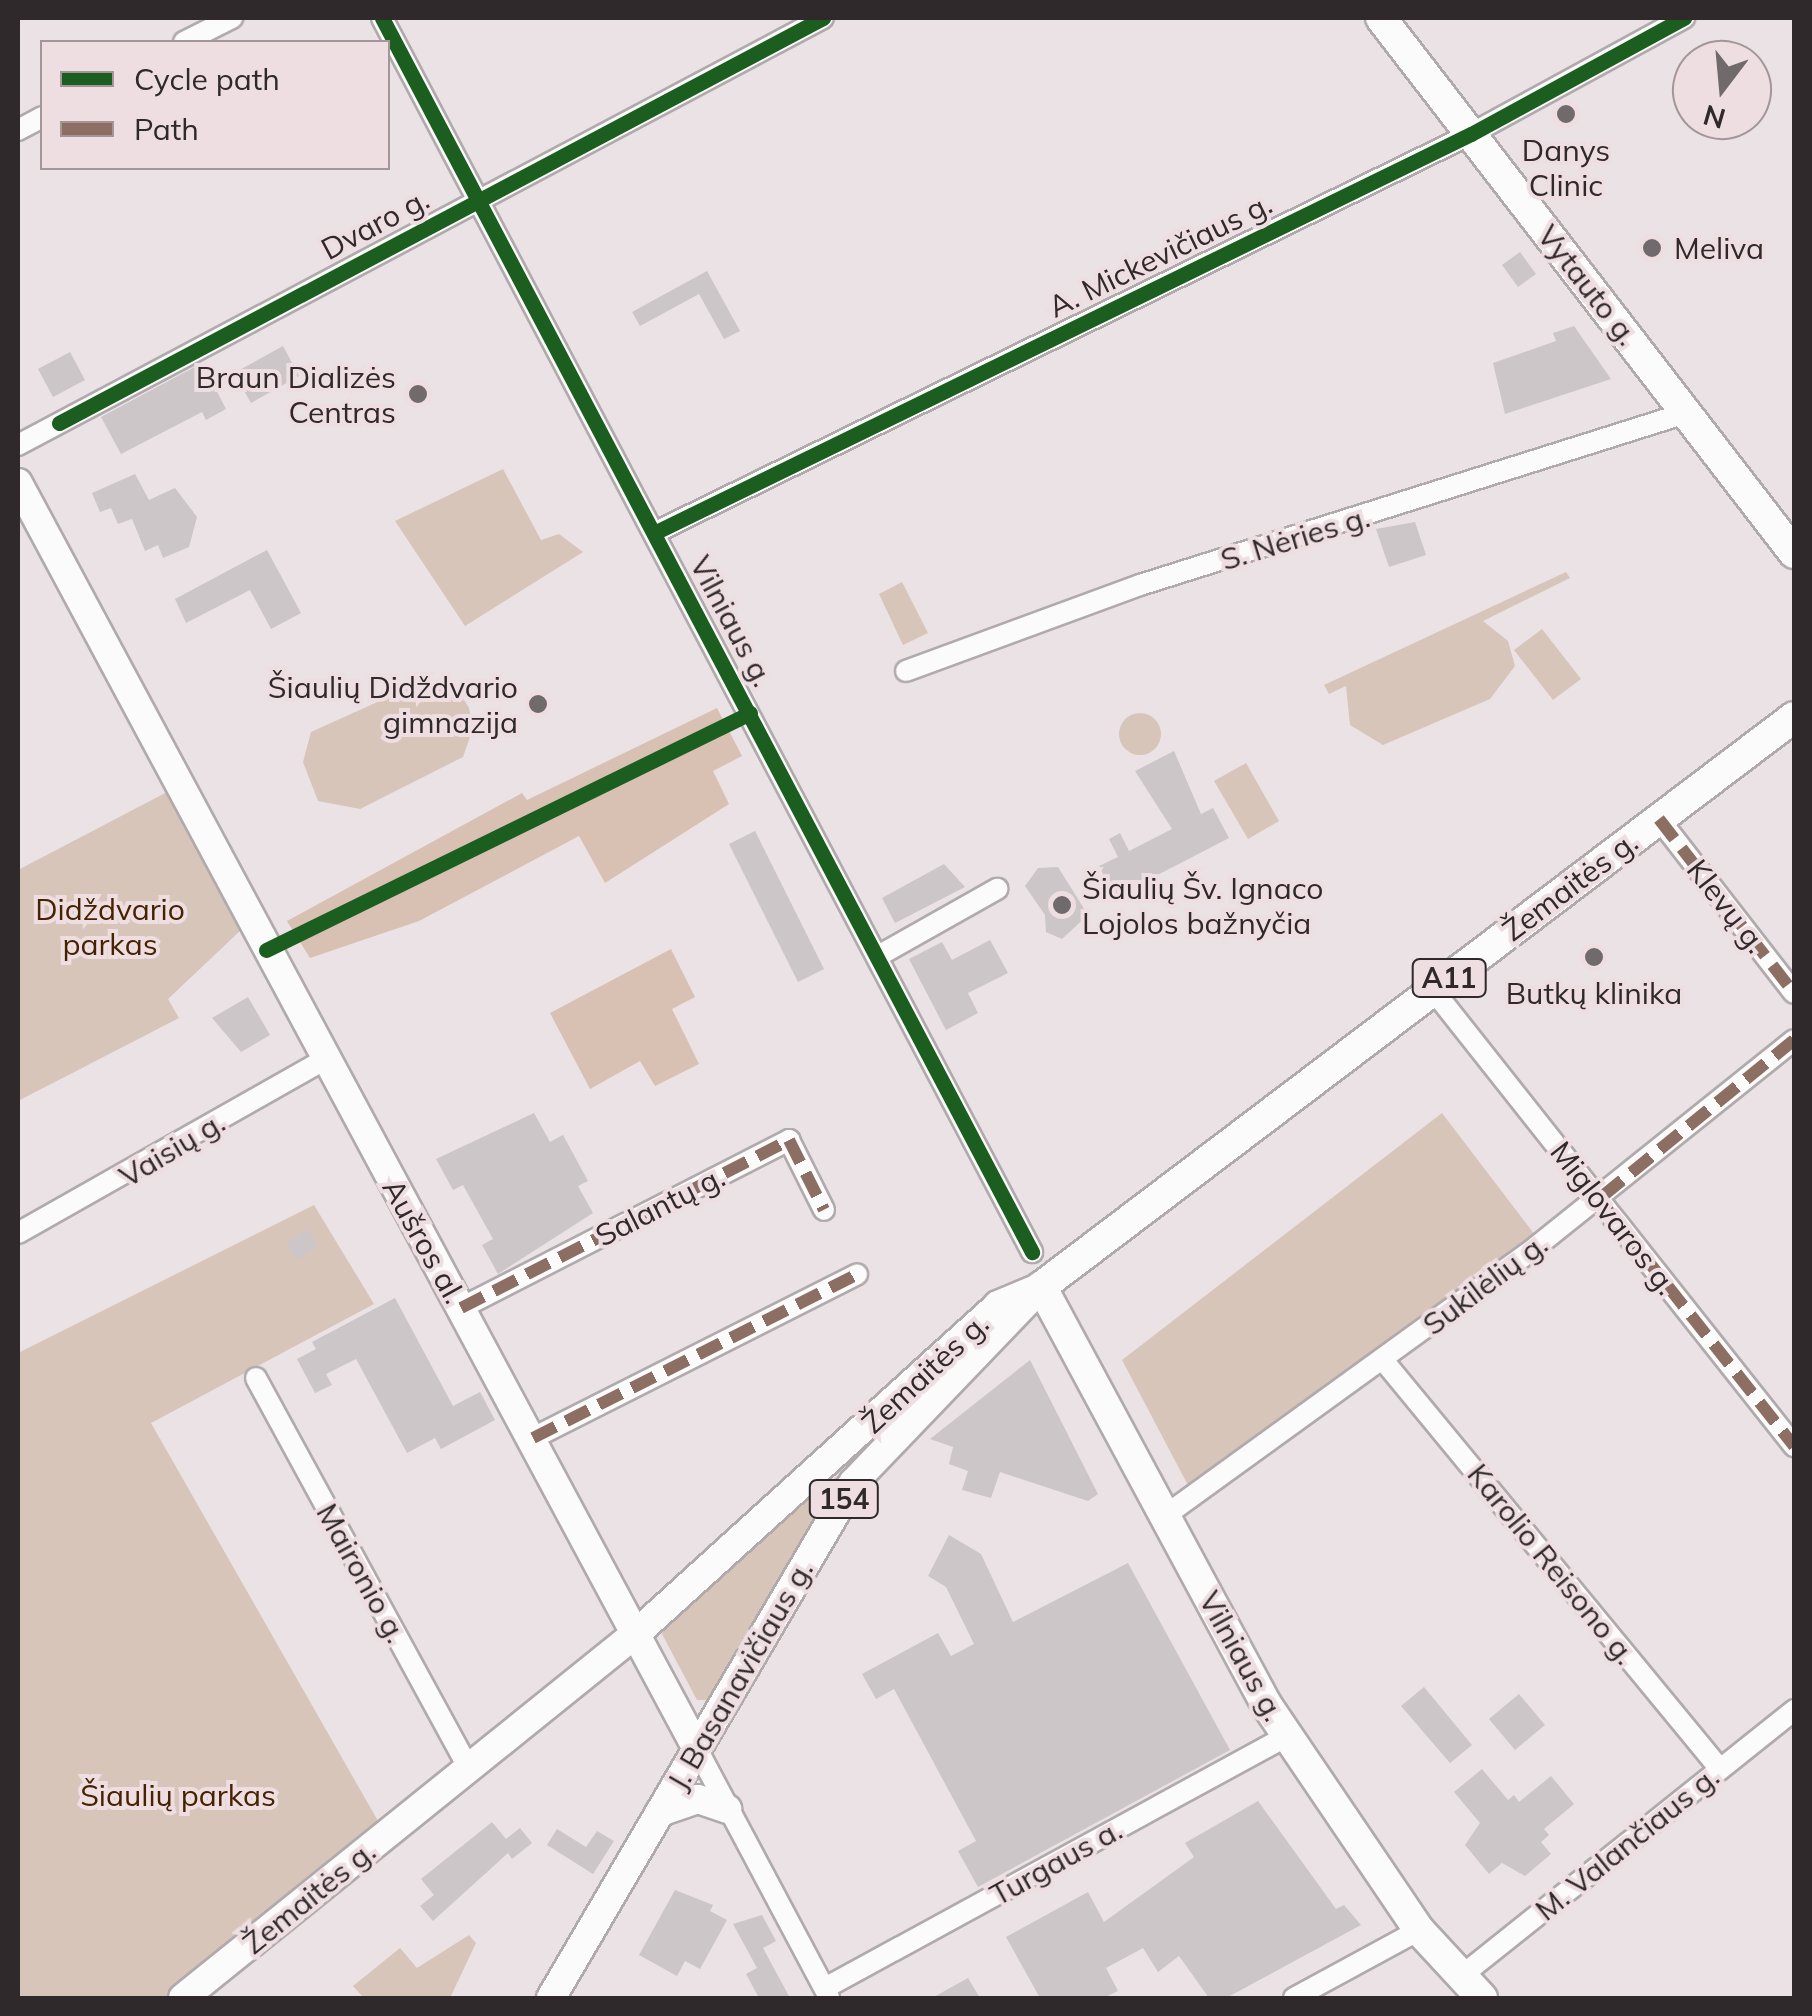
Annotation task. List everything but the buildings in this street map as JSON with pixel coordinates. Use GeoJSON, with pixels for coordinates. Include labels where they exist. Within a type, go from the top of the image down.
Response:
{"type":"FeatureCollection","features":[{"type":"Feature","properties":{"kind":"highway","name":"Vytauto g."},"geometry":{"type":"LineString","coordinates":[[1381,18],[1794,554]]}},
{"type":"Feature","properties":{"kind":"highway","name":"Žemaitės g."},"geometry":{"type":"LineString","coordinates":[[1041,1287],[1794,717]]}},
{"type":"Feature","properties":{"kind":"highway","name":"Vilniaus g."},"geometry":{"type":"LineString","coordinates":[[1041,1287],[1287,1736],[1419,1930],[1471,1988]]}},
{"type":"Feature","properties":{"kind":"main road","name":"Aušros al."},"geometry":{"type":"LineString","coordinates":[[18,483],[324,1060],[608,1573],[697,1749]]}},
{"type":"Feature","properties":{"kind":"main road","name":"Žemaitės g."},"geometry":{"type":"LineString","coordinates":[[183,1998],[639,1631],[998,1305],[1041,1287]]}},
{"type":"Feature","properties":{"kind":"main road","name":"J. Basanavičiaus g."},"geometry":{"type":"LineString","coordinates":[[551,1998],[854,1483],[1041,1287]]}},
{"type":"Feature","properties":{"kind":"main road"},"geometry":{"type":"LineString","coordinates":[[608,1573],[644,1596],[698,1580]]}},
{"type":"Feature","properties":{"kind":"main road"},"geometry":{"type":"LineString","coordinates":[[660,1812],[698,1799],[727,1809]]}},
{"type":"Feature","properties":{"kind":"street"},"geometry":{"type":"LineString","coordinates":[[188,40],[232,18]]}},
{"type":"Feature","properties":{"kind":"street","name":"Vilniaus g."},"geometry":{"type":"LineString","coordinates":[[382,18],[1032,1252]]}},
{"type":"Feature","properties":{"kind":"street","name":"Dvaro g."},"geometry":{"type":"LineString","coordinates":[[18,445],[823,18]]}},
{"type":"Feature","properties":{"kind":"street","name":"A. Mickevičiaus g."},"geometry":{"type":"LineString","coordinates":[[654,533],[1471,134],[1684,18]]}},
{"type":"Feature","properties":{"kind":"street"},"geometry":{"type":"LineString","coordinates":[[18,130],[40,118]]}},
{"type":"Feature","properties":{"kind":"street","name":"S. Nėries g."},"geometry":{"type":"LineString","coordinates":[[906,672],[1140,585],[1686,413]]}},
{"type":"Feature","properties":{"kind":"street","name":"Klevų g."},"geometry":{"type":"LineString","coordinates":[[1659,819],[1794,993]]}},
{"type":"Feature","properties":{"kind":"street"},"geometry":{"type":"LineString","coordinates":[[878,956],[997,889]]}},
{"type":"Feature","properties":{"kind":"street","name":"Miglovaros g."},"geometry":{"type":"LineString","coordinates":[[1433,990],[1794,1446]]}},
{"type":"Feature","properties":{"kind":"street","name":"Sukilėlių g."},"geometry":{"type":"LineString","coordinates":[[1166,1516],[1598,1199],[1794,1040]]}},
{"type":"Feature","properties":{"kind":"street","name":"Vaisių g."},"geometry":{"type":"LineString","coordinates":[[18,1233],[324,1060]]}},
{"type":"Feature","properties":{"kind":"street","name":"Salantų g."},"geometry":{"type":"LineString","coordinates":[[461,1308],[789,1140],[824,1210]]}},
{"type":"Feature","properties":{"kind":"street"},"geometry":{"type":"LineString","coordinates":[[533,1438],[856,1274]]}},
{"type":"Feature","properties":{"kind":"street","name":"Karolio Reisono g."},"geometry":{"type":"LineString","coordinates":[[1382,1360],[1720,1769]]}},
{"type":"Feature","properties":{"kind":"street","name":"Maironio g."},"geometry":{"type":"LineString","coordinates":[[256,1378],[469,1768]]}},
{"type":"Feature","properties":{"kind":"street","name":"M. Valančiaus g."},"geometry":{"type":"LineString","coordinates":[[1471,1988],[1720,1769],[1794,1710]]}},
{"type":"Feature","properties":{"kind":"street","name":"Turgaus a."},"geometry":{"type":"LineString","coordinates":[[828,1994],[1287,1736]]}},
{"type":"Feature","properties":{"kind":"street","name":"Aušros al."},"geometry":{"type":"LineString","coordinates":[[697,1749],[828,1994]]}},
{"type":"Feature","properties":{"kind":"street"},"geometry":{"type":"LineString","coordinates":[[1294,1998],[1419,1930]]}},
{"type":"Feature","properties":{"kind":"green space"},"geometry":{"type":"Polygon","coordinates":[[[503,469],[541,540],[559,534],[583,552],[465,626],[395,521],[503,469]]]}},
{"type":"Feature","properties":{"kind":"green space"},"geometry":{"type":"Polygon","coordinates":[[[1566,572],[1570,578],[1483,621],[1508,641],[1515,666],[1490,699],[1383,745],[1350,725],[1346,686],[1329,694],[1324,685],[1566,572]]]}},
{"type":"Feature","properties":{"kind":"green space"},"geometry":{"type":"Polygon","coordinates":[[[902,582],[928,633],[903,645],[879,594],[902,582]]]}},
{"type":"Feature","properties":{"kind":"green space"},"geometry":{"type":"Polygon","coordinates":[[[1542,629],[1581,679],[1553,700],[1514,650],[1542,629]]]}},
{"type":"Feature","properties":{"kind":"green space"},"geometry":{"type":"Polygon","coordinates":[[[426,680],[458,690],[469,708],[473,728],[463,757],[360,809],[318,801],[303,762],[311,732],[426,680]]]}},
{"type":"Feature","properties":{"kind":"green space"},"geometry":{"type":"Polygon","coordinates":[[[1140,713],[1155,719],[1161,734],[1155,749],[1140,755],[1125,749],[1119,734],[1125,719],[1140,713]]]}},
{"type":"Feature","properties":{"kind":"green space"},"geometry":{"type":"Polygon","coordinates":[[[1246,763],[1279,821],[1248,839],[1214,781],[1246,763]]]}},
{"type":"Feature","properties":{"kind":"green space","name":"Didždvario parkas"},"geometry":{"type":"Polygon","coordinates":[[[169,791],[241,930],[168,999],[179,1018],[18,1101],[18,870],[169,791]]]}},
{"type":"Feature","properties":{"kind":"green space"},"geometry":{"type":"Polygon","coordinates":[[[1442,1113],[1535,1235],[1191,1491],[1122,1360],[1442,1113]]]}},
{"type":"Feature","properties":{"kind":"green space","name":"Šiaulių parkas"},"geometry":{"type":"Polygon","coordinates":[[[314,1205],[374,1304],[151,1423],[386,1835],[183,1998],[18,1998],[18,1353],[314,1205]]]}},
{"type":"Feature","properties":{"kind":"green space"},"geometry":{"type":"Polygon","coordinates":[[[842,1472],[711,1700],[697,1700],[662,1634],[665,1622],[842,1472]]]}},
{"type":"Feature","properties":{"kind":"green space"},"geometry":{"type":"Polygon","coordinates":[[[469,1935],[476,1943],[450,1998],[364,1998],[353,1986],[400,1948],[417,1968],[469,1935]]]}},
{"type":"Feature","properties":{"kind":"shaded area"},"geometry":{"type":"Polygon","coordinates":[[[717,708],[742,756],[713,771],[729,804],[605,883],[579,836],[419,921],[310,958],[287,921],[522,793],[527,800],[717,708]]]}},
{"type":"Feature","properties":{"kind":"shaded area"},"geometry":{"type":"Polygon","coordinates":[[[671,949],[695,997],[672,1009],[699,1064],[655,1086],[640,1061],[590,1089],[550,1013],[671,949]]]}},
{"type":"Feature","properties":{"kind":"marked path"},"geometry":{"type":"LineString","coordinates":[[1659,819],[1794,993]]}},
{"type":"Feature","properties":{"kind":"marked path"},"geometry":{"type":"LineString","coordinates":[[1794,1040],[1599,1199],[1794,1446]]}},
{"type":"Feature","properties":{"kind":"marked path"},"geometry":{"type":"LineString","coordinates":[[461,1308],[789,1140],[824,1210]]}},
{"type":"Feature","properties":{"kind":"marked path"},"geometry":{"type":"LineString","coordinates":[[533,1438],[857,1274]]}},
{"type":"Feature","properties":{"kind":"cycle path"},"geometry":{"type":"LineString","coordinates":[[382,18],[1032,1252]]}},
{"type":"Feature","properties":{"kind":"cycle path"},"geometry":{"type":"LineString","coordinates":[[59,423],[823,18]]}},
{"type":"Feature","properties":{"kind":"cycle path"},"geometry":{"type":"LineString","coordinates":[[654,533],[1471,134],[1684,18]]}},
{"type":"Feature","properties":{"kind":"cycle path"},"geometry":{"type":"LineString","coordinates":[[266,950],[750,713]]}},
{"type":"Feature","properties":{"kind":"place","name":"Danys Clinic"},"geometry":{"type":"Point","coordinates":[1566,114]}},
{"type":"Feature","properties":{"kind":"place","name":"Meliva"},"geometry":{"type":"Point","coordinates":[1652,248]}},
{"type":"Feature","properties":{"kind":"place","name":"Braun Dializės Centras"},"geometry":{"type":"Point","coordinates":[418,394]}},
{"type":"Feature","properties":{"kind":"place","name":"Šiaulių Didždvario gimnazija"},"geometry":{"type":"Point","coordinates":[538,704]}},
{"type":"Feature","properties":{"kind":"place","name":"Šiaulių Šv. Ignaco Lojolos bažnyčia"},"geometry":{"type":"Point","coordinates":[1062,905]}},
{"type":"Feature","properties":{"kind":"place","name":"Butkų klinika"},"geometry":{"type":"Point","coordinates":[1594,957]}}]}
